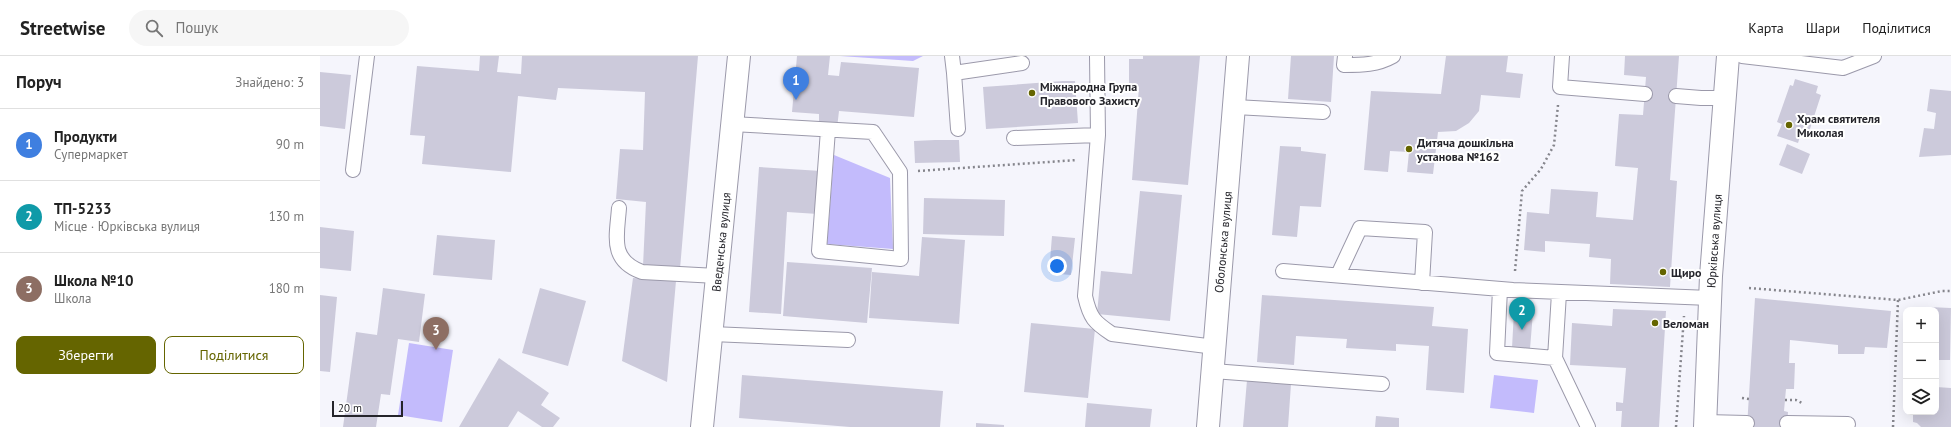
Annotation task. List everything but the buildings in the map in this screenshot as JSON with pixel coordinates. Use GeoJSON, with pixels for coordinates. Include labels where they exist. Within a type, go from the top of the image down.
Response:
{"type":"FeatureCollection","features":[{"type":"Feature","properties":{"kind":"street","name":"Введенська вулиця"},"geometry":{"type":"LineString","coordinates":[[702,427],[739,56]]}},
{"type":"Feature","properties":{"kind":"street","name":"Оболонська вулиця"},"geometry":{"type":"LineString","coordinates":[[1208,427],[1238,56]]}},
{"type":"Feature","properties":{"kind":"street","name":"Юрківська вулиця"},"geometry":{"type":"LineString","coordinates":[[1705,424],[1710,298],[1728,56]]}},
{"type":"Feature","properties":{"kind":"lane"},"geometry":{"type":"LineString","coordinates":[[353,170],[367,56]]}},
{"type":"Feature","properties":{"kind":"lane"},"geometry":{"type":"LineString","coordinates":[[952,56],[958,129]]}},
{"type":"Feature","properties":{"kind":"lane"},"geometry":{"type":"LineString","coordinates":[[1097,56],[1098,135],[1085,296],[1089,313],[1100,326],[1112,334],[1215,347]]}},
{"type":"Feature","properties":{"kind":"lane"},"geometry":{"type":"LineString","coordinates":[[1345,56],[1344,65],[1380,63],[1393,56]]}},
{"type":"Feature","properties":{"kind":"lane"},"geometry":{"type":"LineString","coordinates":[[1562,56],[1560,86],[1644,94]]}},
{"type":"Feature","properties":{"kind":"lane"},"geometry":{"type":"LineString","coordinates":[[1742,56],[1843,68],[1874,56]]}},
{"type":"Feature","properties":{"kind":"lane"},"geometry":{"type":"LineString","coordinates":[[954,73],[1022,63]]}},
{"type":"Feature","properties":{"kind":"lane"},"geometry":{"type":"LineString","coordinates":[[1676,96],[1724,98]]}},
{"type":"Feature","properties":{"kind":"lane"},"geometry":{"type":"LineString","coordinates":[[1234,107],[1323,112]]}},
{"type":"Feature","properties":{"kind":"lane"},"geometry":{"type":"LineString","coordinates":[[732,124],[873,132],[900,172],[901,259],[819,251],[828,130]]}},
{"type":"Feature","properties":{"kind":"lane"},"geometry":{"type":"LineString","coordinates":[[1014,138],[1098,135]]}},
{"type":"Feature","properties":{"kind":"lane"},"geometry":{"type":"LineString","coordinates":[[619,208],[617,248],[621,259],[631,268],[642,272],[717,276]]}},
{"type":"Feature","properties":{"kind":"lane"},"geometry":{"type":"LineString","coordinates":[[1338,275],[1360,228],[1425,232],[1422,283]]}},
{"type":"Feature","properties":{"kind":"lane"},"geometry":{"type":"LineString","coordinates":[[1283,271],[1506,289],[1710,298]]}},
{"type":"Feature","properties":{"kind":"lane"},"geometry":{"type":"LineString","coordinates":[[1506,289],[1497,353],[1555,358]]}},
{"type":"Feature","properties":{"kind":"lane"},"geometry":{"type":"LineString","coordinates":[[1559,292],[1555,358],[1588,427]]}},
{"type":"Feature","properties":{"kind":"lane"},"geometry":{"type":"LineString","coordinates":[[712,334],[848,340]]}},
{"type":"Feature","properties":{"kind":"lane"},"geometry":{"type":"LineString","coordinates":[[1213,371],[1382,384]]}},
{"type":"Feature","properties":{"kind":"lane"},"geometry":{"type":"LineString","coordinates":[[1705,424],[1747,423]]}},
{"type":"Feature","properties":{"kind":"lane"},"geometry":{"type":"LineString","coordinates":[[1787,424],[1848,424]]}},
{"type":"Feature","properties":{"kind":"path"},"geometry":{"type":"LineString","coordinates":[[1506,289],[1522,191],[1541,169],[1554,145],[1560,86]]}},
{"type":"Feature","properties":{"kind":"path"},"geometry":{"type":"LineString","coordinates":[[900,172],[1096,158]]}},
{"type":"Feature","properties":{"kind":"path"},"geometry":{"type":"LineString","coordinates":[[1749,288],[1898,300],[1942,290],[1951,291]]}},
{"type":"Feature","properties":{"kind":"path"},"geometry":{"type":"LineString","coordinates":[[1893,427],[1898,300]]}},
{"type":"Feature","properties":{"kind":"path"},"geometry":{"type":"LineString","coordinates":[[1742,398],[1749,399]]}},
{"type":"Feature","properties":{"kind":"shaded area"},"geometry":{"type":"Polygon","coordinates":[[[840,56],[923,56],[913,61],[840,56]]]}},
{"type":"Feature","properties":{"kind":"shaded area"},"geometry":{"type":"Polygon","coordinates":[[[834,155],[890,178],[893,249],[827,244],[834,155]]]}},
{"type":"Feature","properties":{"kind":"shaded area"},"geometry":{"type":"Polygon","coordinates":[[[409,343],[453,350],[442,422],[398,415],[409,343]]]}},
{"type":"Feature","properties":{"kind":"shaded area"},"geometry":{"type":"Polygon","coordinates":[[[1494,375],[1538,380],[1534,413],[1490,408],[1494,375]]]}},
{"type":"Feature","properties":{"kind":"place","name":"Міжнародна Група Правового Захисту"},"geometry":{"type":"Point","coordinates":[1032,93]}},
{"type":"Feature","properties":{"kind":"place","name":"Продукти"},"geometry":{"type":"Point","coordinates":[796,100]}},
{"type":"Feature","properties":{"kind":"place","name":"Храм святителя Миколая"},"geometry":{"type":"Point","coordinates":[1789,125]}},
{"type":"Feature","properties":{"kind":"place","name":"Дитяча дошкільна установа №162"},"geometry":{"type":"Point","coordinates":[1409,149]}},
{"type":"Feature","properties":{"kind":"place","name":"Щиро"},"geometry":{"type":"Point","coordinates":[1663,272]}},
{"type":"Feature","properties":{"kind":"place","name":"Веломан"},"geometry":{"type":"Point","coordinates":[1655,323]}},
{"type":"Feature","properties":{"kind":"place","name":"ТП-5233"},"geometry":{"type":"Point","coordinates":[1522,330]}},
{"type":"Feature","properties":{"kind":"place","name":"Школа №10"},"geometry":{"type":"Point","coordinates":[436,350]}}]}
